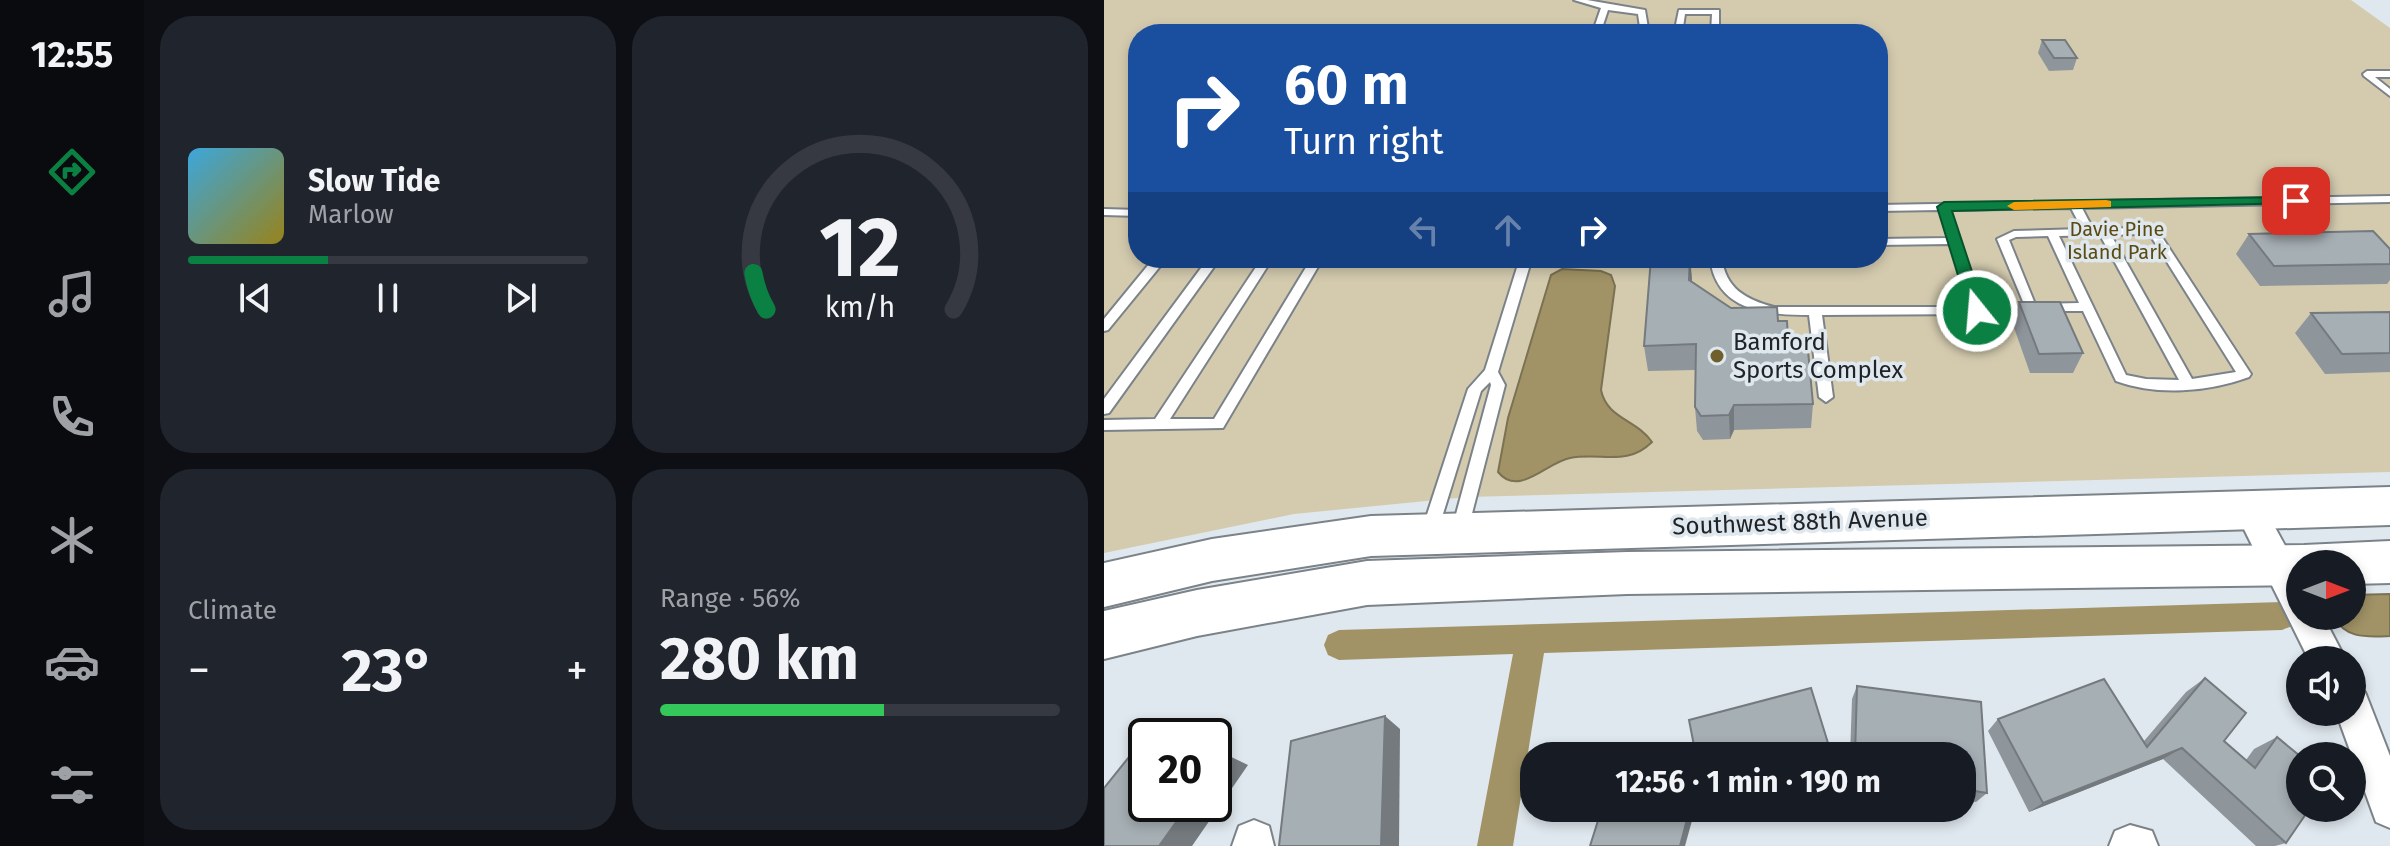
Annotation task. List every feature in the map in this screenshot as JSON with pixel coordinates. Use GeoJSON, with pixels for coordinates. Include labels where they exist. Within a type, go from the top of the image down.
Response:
{"type":"FeatureCollection","features":[{"type":"Feature","properties":{"kind":"main road","name":"Southwest 88th Avenue"},"geometry":{"type":"LineString","coordinates":[[1104,585],[1212,560],[1371,536],[2390,506]]}},
{"type":"Feature","properties":{"kind":"main road","name":"Southwest 88th Avenue"},"geometry":{"type":"LineString","coordinates":[[2366,563],[2390,562]]}},
{"type":"Feature","properties":{"kind":"main road","name":"Southwest 88th Avenue"},"geometry":{"type":"LineString","coordinates":[[1104,635],[1197,613],[1382,583],[1627,573],[2286,564]]}},
{"type":"Feature","properties":{"kind":"street"},"geometry":{"type":"LineString","coordinates":[[2249,509],[2286,552]]}},
{"type":"Feature","properties":{"kind":"street"},"geometry":{"type":"LineString","coordinates":[[2360,726],[2390,808]]}},
{"type":"Feature","properties":{"kind":"street"},"geometry":{"type":"LineString","coordinates":[[2130,846],[2137,846]]}},
{"type":"Feature","properties":{"kind":"lane"},"geometry":{"type":"LineString","coordinates":[[1578,0],[1642,12],[1644,24]]}},
{"type":"Feature","properties":{"kind":"lane"},"geometry":{"type":"LineString","coordinates":[[1599,24],[1605,7]]}},
{"type":"Feature","properties":{"kind":"lane"},"geometry":{"type":"LineString","coordinates":[[1680,24],[1682,12],[1716,12],[1715,24]]}},
{"type":"Feature","properties":{"kind":"lane"},"geometry":{"type":"LineString","coordinates":[[2390,74],[2367,74],[2390,93]]}},
{"type":"Feature","properties":{"kind":"lane"},"geometry":{"type":"LineString","coordinates":[[1888,208],[2390,199]]}},
{"type":"Feature","properties":{"kind":"lane"},"geometry":{"type":"LineString","coordinates":[[2075,205],[2096,232],[2188,383]]}},
{"type":"Feature","properties":{"kind":"lane"},"geometry":{"type":"LineString","coordinates":[[1717,268],[1718,276],[1739,299],[1774,311],[1977,311],[1944,207]]}},
{"type":"Feature","properties":{"kind":"lane"},"geometry":{"type":"LineString","coordinates":[[1104,212],[1128,213]]}},
{"type":"Feature","properties":{"kind":"lane"},"geometry":{"type":"LineString","coordinates":[[2052,233],[2121,378],[2131,383],[2188,383],[2231,381],[2244,374],[2156,236],[2139,231],[2052,233],[2014,234],[2003,239],[2031,308],[2087,307]]}},
{"type":"Feature","properties":{"kind":"lane"},"geometry":{"type":"LineString","coordinates":[[1888,242],[1955,241]]}},
{"type":"Feature","properties":{"kind":"lane"},"geometry":{"type":"LineString","coordinates":[[1104,327],[1152,268]]}},
{"type":"Feature","properties":{"kind":"lane"},"geometry":{"type":"LineString","coordinates":[[1104,409],[1207,268]]}},
{"type":"Feature","properties":{"kind":"lane"},"geometry":{"type":"LineString","coordinates":[[1159,425],[1261,268]]}},
{"type":"Feature","properties":{"kind":"lane"},"geometry":{"type":"LineString","coordinates":[[1104,425],[1218,424],[1311,268]]}},
{"type":"Feature","properties":{"kind":"lane"},"geometry":{"type":"LineString","coordinates":[[1444,533],[1475,389],[1491,372],[1523,268]]}},
{"type":"Feature","properties":{"kind":"lane"},"geometry":{"type":"LineString","coordinates":[[1815,312],[1826,397]]}},
{"type":"Feature","properties":{"kind":"lane"},"geometry":{"type":"LineString","coordinates":[[1444,533],[1498,385],[1491,372]]}},
{"type":"Feature","properties":{"kind":"green space","name":"Davie Pine Island Park"},"geometry":{"type":"Polygon","coordinates":[[[1104,0],[2351,0],[2390,28],[2390,472],[1467,497],[1294,514],[1104,553],[1104,0]]]}},
{"type":"Feature","properties":{"kind":"shaded area"},"geometry":{"type":"Polygon","coordinates":[[[1562,269],[1601,271],[1611,275],[1615,286],[1601,390],[1609,407],[1652,442],[1633,454],[1570,458],[1524,480],[1506,479],[1498,472],[1508,418],[1551,275],[1562,269]]]}},
{"type":"Feature","properties":{"kind":"shaded area"},"geometry":{"type":"Polygon","coordinates":[[[2390,594],[2390,636],[2364,636],[2346,630],[2366,630],[2366,595],[2390,594]]]}},
{"type":"Feature","properties":{"kind":"building"},"geometry":{"type":"Polygon","coordinates":[[[2042,40],[2065,40],[2077,58],[2054,58],[2042,40]]]}},
{"type":"Feature","properties":{"kind":"building"},"geometry":{"type":"Polygon","coordinates":[[[2373,231],[2390,249],[2390,264],[2274,266],[2249,234],[2373,231]]]}},
{"type":"Feature","properties":{"kind":"building","name":"Bamford Sports Complex"},"geometry":{"type":"Polygon","coordinates":[[[1650,268],[1690,268],[1689,280],[1731,308],[1777,307],[1778,321],[1787,321],[1788,340],[1807,340],[1813,404],[1734,405],[1729,415],[1701,416],[1695,407],[1696,344],[1644,346],[1650,268]]]}},
{"type":"Feature","properties":{"kind":"building"},"geometry":{"type":"Polygon","coordinates":[[[2019,302],[2060,302],[2083,353],[2039,354],[2019,302]]]}},
{"type":"Feature","properties":{"kind":"building"},"geometry":{"type":"Polygon","coordinates":[[[2390,312],[2390,353],[2342,354],[2311,313],[2390,312]]]}},
{"type":"Feature","properties":{"kind":"building"},"geometry":{"type":"Polygon","coordinates":[[[2205,678],[2246,713],[2224,741],[2255,768],[2277,737],[2286,744],[2286,822],[2300,822],[2286,843],[2182,748],[2043,803],[1998,719],[2104,679],[2147,747],[2205,678]]]}},
{"type":"Feature","properties":{"kind":"building"},"geometry":{"type":"Polygon","coordinates":[[[1857,686],[1981,702],[1987,793],[1976,791],[1976,742],[1855,742],[1857,686]]]}},
{"type":"Feature","properties":{"kind":"building"},"geometry":{"type":"Polygon","coordinates":[[[1811,688],[1828,742],[1693,742],[1689,720],[1811,688]]]}},
{"type":"Feature","properties":{"kind":"building"},"geometry":{"type":"Polygon","coordinates":[[[1385,716],[1381,846],[1279,846],[1291,741],[1385,716]]]}},
{"type":"Feature","properties":{"kind":"building"},"geometry":{"type":"Polygon","coordinates":[[[1128,758],[1128,822],[1176,822],[1159,846],[1104,846],[1104,788],[1128,758]]]}},
{"type":"Feature","properties":{"kind":"building"},"geometry":{"type":"Polygon","coordinates":[[[1598,822],[1686,822],[1680,846],[1590,846],[1598,822]]]}},
{"type":"Feature","properties":{"kind":"waterway"},"geometry":{"type":"LineString","coordinates":[[1531,639],[2282,616]]}},
{"type":"Feature","properties":{"kind":"waterway"},"geometry":{"type":"LineString","coordinates":[[1339,645],[1531,639]]}},
{"type":"Feature","properties":{"kind":"waterway"},"geometry":{"type":"LineString","coordinates":[[1495,846],[1531,639]]}},
{"type":"Feature","properties":{"kind":"slow traffic"},"geometry":{"type":"LineString","coordinates":[[2014,206],[2106,204]]}},
{"type":"Feature","properties":{"kind":"place","name":"Bamford Sports Complex"},"geometry":{"type":"Point","coordinates":[1717,356]}},
{"type":"Feature","properties":{"kind":"route"},"geometry":{"type":"LineString","coordinates":[[1977,311],[1944,207],[2296,201]]}}]}
